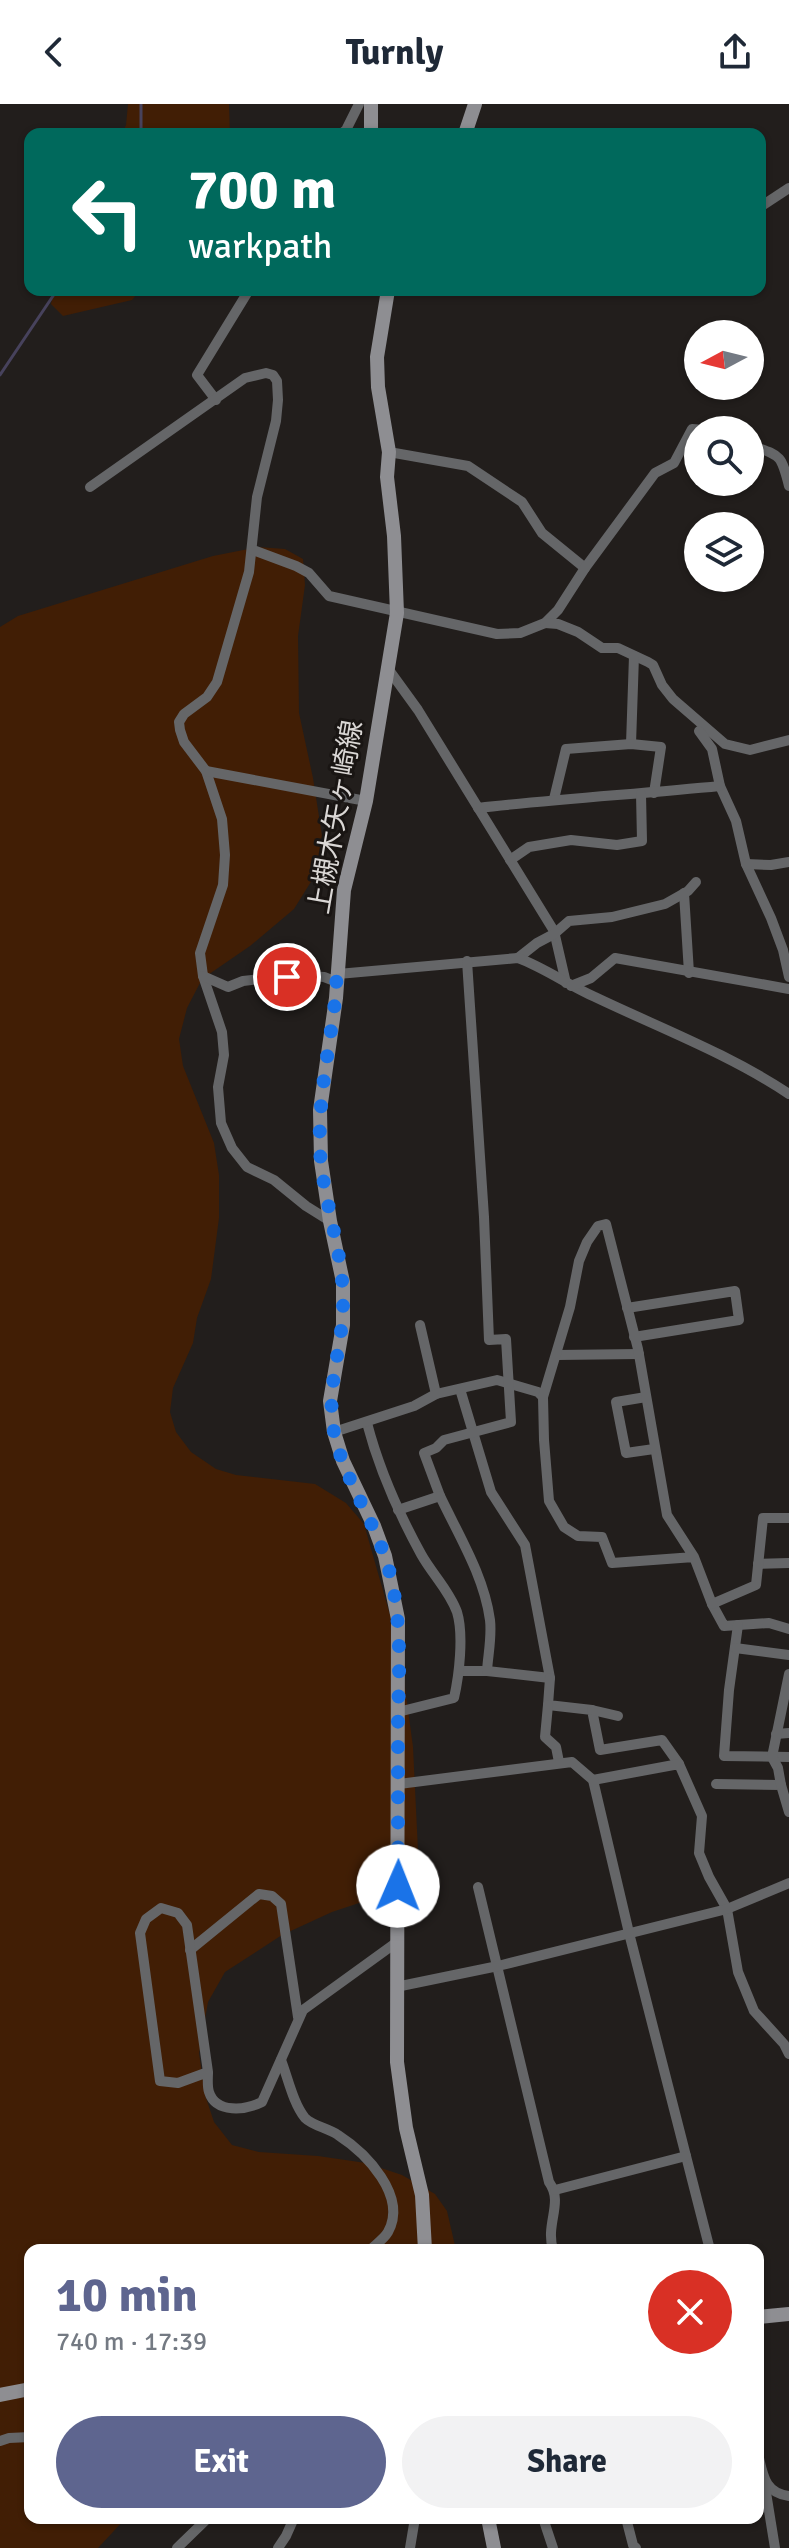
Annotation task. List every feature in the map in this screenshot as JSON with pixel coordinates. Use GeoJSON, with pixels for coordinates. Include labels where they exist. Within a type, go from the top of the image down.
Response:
{"type":"FeatureCollection","features":[{"type":"Feature","properties":{"kind":"main road"},"geometry":{"type":"LineString","coordinates":[[371,104],[371,128]]}},
{"type":"Feature","properties":{"kind":"main road"},"geometry":{"type":"LineString","coordinates":[[467,128],[475,104]]}},
{"type":"Feature","properties":{"kind":"main road","name":"上槻木矢ヶ崎線"},"geometry":{"type":"LineString","coordinates":[[387,296],[377,357],[378,387],[389,452],[387,477],[394,536],[397,613],[366,801],[344,890],[337,978],[320,1110],[321,1161],[343,1282],[343,1325],[330,1401],[334,1432],[343,1461],[374,1526],[391,1579],[398,1619],[397,2062],[406,2128],[422,2195],[425,2244]]}},
{"type":"Feature","properties":{"kind":"main road"},"geometry":{"type":"LineString","coordinates":[[764,2316],[789,2314]]}},
{"type":"Feature","properties":{"kind":"main road"},"geometry":{"type":"LineString","coordinates":[[0,2395],[24,2390]]}},
{"type":"Feature","properties":{"kind":"main road"},"geometry":{"type":"LineString","coordinates":[[489,2524],[494,2548]]}},
{"type":"Feature","properties":{"kind":"street"},"geometry":{"type":"LineString","coordinates":[[347,128],[359,104]]}},
{"type":"Feature","properties":{"kind":"street"},"geometry":{"type":"LineString","coordinates":[[766,203],[789,188]]}},
{"type":"Feature","properties":{"kind":"street"},"geometry":{"type":"LineString","coordinates":[[216,400],[197,375],[245,296]]}},
{"type":"Feature","properties":{"kind":"street"},"geometry":{"type":"LineString","coordinates":[[90,487],[245,378],[266,373],[273,375],[277,381],[276,421],[257,497],[249,572],[217,682],[207,697],[184,714],[179,722],[184,742],[206,771],[222,819],[225,855],[223,885],[200,953],[203,976],[222,1032],[224,1055],[218,1087],[221,1123],[232,1148],[247,1167],[274,1180],[330,1221]]}},
{"type":"Feature","properties":{"kind":"street"},"geometry":{"type":"LineString","coordinates":[[253,550],[309,573],[329,596],[497,634],[520,633],[545,623],[558,610],[655,473],[674,463],[684,444]]}},
{"type":"Feature","properties":{"kind":"street"},"geometry":{"type":"LineString","coordinates":[[764,450],[776,454],[783,463],[789,486]]}},
{"type":"Feature","properties":{"kind":"street"},"geometry":{"type":"LineString","coordinates":[[389,452],[468,466],[522,502],[542,533],[585,568]]}},
{"type":"Feature","properties":{"kind":"street"},"geometry":{"type":"LineString","coordinates":[[545,623],[558,624],[578,632],[602,648],[618,648],[653,665],[662,685],[725,744],[750,750],[789,740]]}},
{"type":"Feature","properties":{"kind":"street"},"geometry":{"type":"LineString","coordinates":[[631,744],[634,656]]}},
{"type":"Feature","properties":{"kind":"street"},"geometry":{"type":"LineString","coordinates":[[389,670],[418,710],[532,893],[554,934],[569,985]]}},
{"type":"Feature","properties":{"kind":"street"},"geometry":{"type":"LineString","coordinates":[[689,713],[688,718],[712,749],[720,786],[736,821],[746,864],[771,918],[789,977]]}},
{"type":"Feature","properties":{"kind":"street"},"geometry":{"type":"LineString","coordinates":[[554,799],[566,749],[631,744],[661,747],[654,793]]}},
{"type":"Feature","properties":{"kind":"street"},"geometry":{"type":"LineString","coordinates":[[206,771],[366,801]]}},
{"type":"Feature","properties":{"kind":"street"},"geometry":{"type":"LineString","coordinates":[[478,808],[720,786]]}},
{"type":"Feature","properties":{"kind":"street"},"geometry":{"type":"LineString","coordinates":[[510,860],[529,847],[571,840],[617,845],[642,841],[641,794]]}},
{"type":"Feature","properties":{"kind":"street"},"geometry":{"type":"LineString","coordinates":[[746,864],[789,862]]}},
{"type":"Feature","properties":{"kind":"street"},"geometry":{"type":"LineString","coordinates":[[518,958],[569,921],[636,913],[665,904],[696,882]]}},
{"type":"Feature","properties":{"kind":"street"},"geometry":{"type":"LineString","coordinates":[[684,893],[689,973]]}},
{"type":"Feature","properties":{"kind":"street"},"geometry":{"type":"LineString","coordinates":[[203,976],[228,987],[260,979],[279,982],[296,975],[337,978],[467,961],[518,958],[569,985],[693,1041],[789,1094]]}},
{"type":"Feature","properties":{"kind":"street"},"geometry":{"type":"LineString","coordinates":[[569,985],[591,978],[615,958],[789,989]]}},
{"type":"Feature","properties":{"kind":"street"},"geometry":{"type":"LineString","coordinates":[[467,961],[489,1340],[506,1339],[511,1422],[444,1440],[424,1453],[485,1596],[490,1624],[487,1671]]}},
{"type":"Feature","properties":{"kind":"street"},"geometry":{"type":"LineString","coordinates":[[694,1557],[612,1563],[602,1537],[578,1536],[564,1527],[549,1501],[543,1397],[557,1355],[579,1261],[598,1226],[606,1224],[639,1354],[667,1515],[694,1557],[724,1626],[769,1623],[789,1629]]}},
{"type":"Feature","properties":{"kind":"street"},"geometry":{"type":"LineString","coordinates":[[627,1308],[735,1291],[739,1320],[634,1337]]}},
{"type":"Feature","properties":{"kind":"street"},"geometry":{"type":"LineString","coordinates":[[420,1325],[436,1394]]}},
{"type":"Feature","properties":{"kind":"street"},"geometry":{"type":"LineString","coordinates":[[557,1355],[639,1354]]}},
{"type":"Feature","properties":{"kind":"street"},"geometry":{"type":"LineString","coordinates":[[334,1432],[414,1406],[436,1394],[497,1380],[538,1392],[543,1397]]}},
{"type":"Feature","properties":{"kind":"street"},"geometry":{"type":"LineString","coordinates":[[460,1389],[491,1492],[525,1545],[550,1678],[545,1737],[556,1747],[559,1762]]}},
{"type":"Feature","properties":{"kind":"street"},"geometry":{"type":"LineString","coordinates":[[646,1397],[616,1402],[626,1453],[654,1449]]}},
{"type":"Feature","properties":{"kind":"street"},"geometry":{"type":"LineString","coordinates":[[367,1423],[390,1495],[457,1614],[460,1671],[454,1698],[398,1712]]}},
{"type":"Feature","properties":{"kind":"street"},"geometry":{"type":"LineString","coordinates":[[398,1510],[440,1496]]}},
{"type":"Feature","properties":{"kind":"street"},"geometry":{"type":"LineString","coordinates":[[712,1604],[756,1585],[763,1518],[789,1518]]}},
{"type":"Feature","properties":{"kind":"street"},"geometry":{"type":"LineString","coordinates":[[758,1564],[789,1563]]}},
{"type":"Feature","properties":{"kind":"street"},"geometry":{"type":"LineString","coordinates":[[738,1625],[724,1756],[789,1757]]}},
{"type":"Feature","properties":{"kind":"street"},"geometry":{"type":"LineString","coordinates":[[735,1648],[789,1655]]}},
{"type":"Feature","properties":{"kind":"street"},"geometry":{"type":"LineString","coordinates":[[460,1671],[550,1678]]}},
{"type":"Feature","properties":{"kind":"street"},"geometry":{"type":"LineString","coordinates":[[789,1674],[788,1692],[772,1757],[778,1768],[789,1812]]}},
{"type":"Feature","properties":{"kind":"street"},"geometry":{"type":"LineString","coordinates":[[548,1705],[618,1716]]}},
{"type":"Feature","properties":{"kind":"street"},"geometry":{"type":"LineString","coordinates":[[592,1710],[600,1750],[662,1740],[679,1764],[702,1816],[699,1853],[727,1909],[738,1972],[754,2011],[784,2044],[789,2054]]}},
{"type":"Feature","properties":{"kind":"street"},"geometry":{"type":"LineString","coordinates":[[776,1734],[789,1733]]}},
{"type":"Feature","properties":{"kind":"street"},"geometry":{"type":"LineString","coordinates":[[399,1784],[559,1762],[572,1762],[593,1780],[708,2244]]}},
{"type":"Feature","properties":{"kind":"street"},"geometry":{"type":"LineString","coordinates":[[593,1780],[679,1764]]}},
{"type":"Feature","properties":{"kind":"street"},"geometry":{"type":"LineString","coordinates":[[716,1784],[781,1785]]}},
{"type":"Feature","properties":{"kind":"street"},"geometry":{"type":"LineString","coordinates":[[396,1987],[498,1966],[727,1909],[789,1883]]}},
{"type":"Feature","properties":{"kind":"street"},"geometry":{"type":"LineString","coordinates":[[478,1887],[549,2182],[557,2199],[551,2219],[551,2244]]}},
{"type":"Feature","properties":{"kind":"street"},"geometry":{"type":"LineString","coordinates":[[190,1950],[259,1894],[272,1896],[281,1904],[298,2019]]}},
{"type":"Feature","properties":{"kind":"street"},"geometry":{"type":"LineString","coordinates":[[208,2072],[178,2083],[160,2081],[140,1933],[146,1919],[161,1908],[178,1913],[187,1925],[208,2072],[209,2093],[217,2104],[237,2109],[262,2102],[303,2010],[397,1942]]}},
{"type":"Feature","properties":{"kind":"street"},"geometry":{"type":"LineString","coordinates":[[281,2060],[300,2110],[308,2121],[337,2134],[364,2155],[377,2170],[393,2201],[387,2234],[376,2244]]}},
{"type":"Feature","properties":{"kind":"street"},"geometry":{"type":"LineString","coordinates":[[555,2190],[686,2156]]}},
{"type":"Feature","properties":{"kind":"street"},"geometry":{"type":"LineString","coordinates":[[0,2441],[24,2437]]}},
{"type":"Feature","properties":{"kind":"street"},"geometry":{"type":"LineString","coordinates":[[764,2480],[771,2491],[789,2496]]}},
{"type":"Feature","properties":{"kind":"street"},"geometry":{"type":"LineString","coordinates":[[764,2480],[775,2548]]}},
{"type":"Feature","properties":{"kind":"street"},"geometry":{"type":"LineString","coordinates":[[177,2548],[202,2524]]}},
{"type":"Feature","properties":{"kind":"street"},"geometry":{"type":"LineString","coordinates":[[278,2548],[291,2524]]}},
{"type":"Feature","properties":{"kind":"street"},"geometry":{"type":"LineString","coordinates":[[410,2548],[414,2524]]}},
{"type":"Feature","properties":{"kind":"street"},"geometry":{"type":"LineString","coordinates":[[546,2524],[553,2548]]}},
{"type":"Feature","properties":{"kind":"street"},"geometry":{"type":"LineString","coordinates":[[627,2524],[632,2547]]}},
{"type":"Feature","properties":{"kind":"shaded area"},"geometry":{"type":"Polygon","coordinates":[[[128,104],[229,104],[230,128],[125,128],[128,104]]]}},
{"type":"Feature","properties":{"kind":"shaded area"},"geometry":{"type":"Polygon","coordinates":[[[53,296],[135,296],[132,300],[63,316],[51,304],[53,296]]]}},
{"type":"Feature","properties":{"kind":"shaded area"},"geometry":{"type":"Polygon","coordinates":[[[258,547],[285,549],[303,559],[305,585],[298,636],[299,713],[322,836],[317,872],[294,909],[250,946],[202,979],[187,1008],[179,1039],[183,1066],[214,1143],[219,1175],[219,1218],[211,1279],[197,1318],[193,1343],[173,1388],[170,1412],[176,1432],[191,1452],[216,1469],[236,1475],[315,1484],[346,1503],[364,1524],[400,1650],[413,1747],[418,1850],[404,1875],[377,1897],[332,1912],[282,1935],[225,1972],[208,2002],[199,2053],[205,2095],[214,2122],[232,2145],[259,2152],[366,2163],[402,2175],[435,2194],[447,2211],[455,2244],[24,2244],[24,2524],[120,2524],[98,2548],[0,2548],[0,627],[18,616],[213,556],[258,547]]]}},
{"type":"Feature","properties":{"kind":"waterway"},"geometry":{"type":"LineString","coordinates":[[141,104],[141,128]]}},
{"type":"Feature","properties":{"kind":"waterway"},"geometry":{"type":"LineString","coordinates":[[0,375],[53,296]]}},
{"type":"Feature","properties":{"kind":"route"},"geometry":{"type":"LineString","coordinates":[[287,977],[311,976],[337,982],[320,1110],[321,1161],[343,1282],[343,1325],[330,1401],[334,1432],[343,1461],[385,1556],[398,1619],[398,1886]]}}]}
